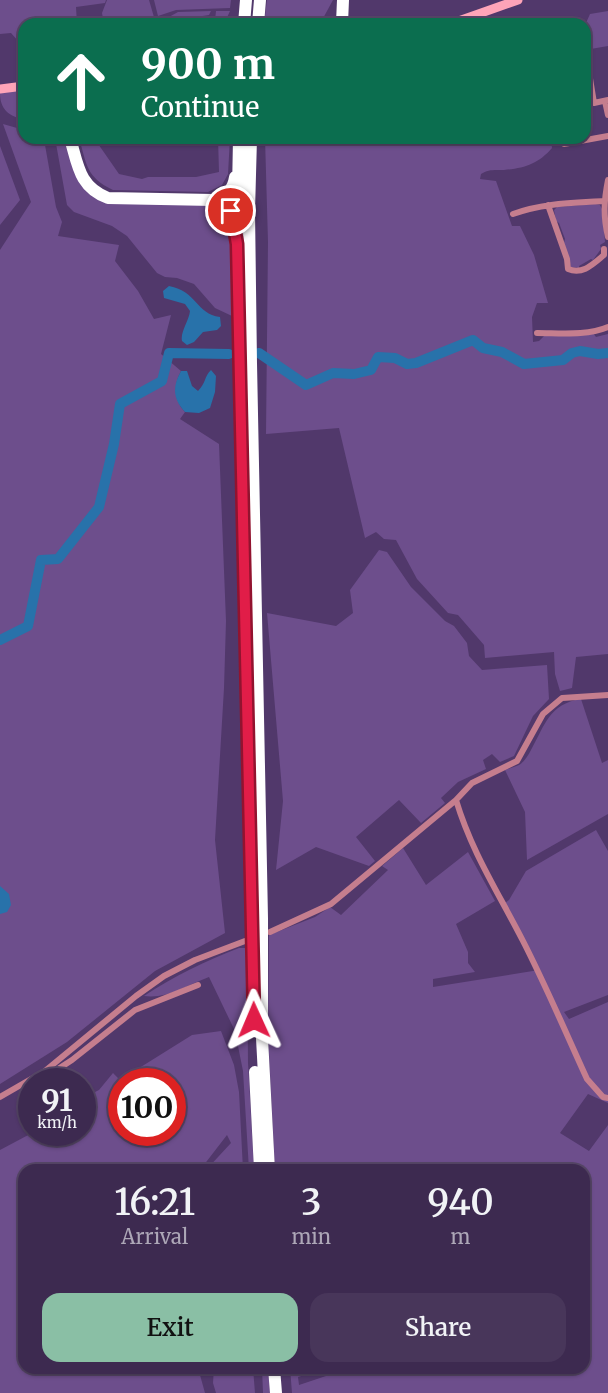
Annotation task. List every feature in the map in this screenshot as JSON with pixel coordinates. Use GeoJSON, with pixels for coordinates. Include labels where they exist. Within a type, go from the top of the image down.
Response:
{"type":"FeatureCollection","features":[{"type":"Feature","properties":{"kind":"highway"},"geometry":{"type":"LineString","coordinates":[[244,18],[246,0]]}},
{"type":"Feature","properties":{"kind":"highway"},"geometry":{"type":"LineString","coordinates":[[258,18],[260,0]]}},
{"type":"Feature","properties":{"kind":"highway"},"geometry":{"type":"LineString","coordinates":[[336,18],[337,0]]}},
{"type":"Feature","properties":{"kind":"highway"},"geometry":{"type":"LineString","coordinates":[[338,18],[343,0]]}},
{"type":"Feature","properties":{"kind":"highway"},"geometry":{"type":"LineString","coordinates":[[72,144],[83,180],[99,195],[118,199],[213,200],[228,206],[231,211],[237,244]]}},
{"type":"Feature","properties":{"kind":"highway"},"geometry":{"type":"LineString","coordinates":[[213,200],[226,195],[234,184],[237,144]]}},
{"type":"Feature","properties":{"kind":"highway"},"geometry":{"type":"LineString","coordinates":[[238,144],[237,244],[258,919]]}},
{"type":"Feature","properties":{"kind":"highway"},"geometry":{"type":"LineString","coordinates":[[251,144],[250,294],[258,919],[254,1042],[260,1164]]}},
{"type":"Feature","properties":{"kind":"highway"},"geometry":{"type":"LineString","coordinates":[[257,950],[269,1164]]}},
{"type":"Feature","properties":{"kind":"highway"},"geometry":{"type":"LineString","coordinates":[[274,1374],[276,1393]]}},
{"type":"Feature","properties":{"kind":"highway"},"geometry":{"type":"LineString","coordinates":[[282,1374],[284,1393]]}},
{"type":"Feature","properties":{"kind":"main road"},"geometry":{"type":"LineString","coordinates":[[467,18],[518,0]]}},
{"type":"Feature","properties":{"kind":"main road"},"geometry":{"type":"LineString","coordinates":[[0,89],[18,87]]}},
{"type":"Feature","properties":{"kind":"street"},"geometry":{"type":"LineString","coordinates":[[591,85],[594,103]]}},
{"type":"Feature","properties":{"kind":"street"},"geometry":{"type":"LineString","coordinates":[[591,103],[607,100],[608,114]]}},
{"type":"Feature","properties":{"kind":"street"},"geometry":{"type":"LineString","coordinates":[[591,139],[608,136]]}},
{"type":"Feature","properties":{"kind":"street"},"geometry":{"type":"LineString","coordinates":[[608,180],[604,201],[604,220],[608,237]]}},
{"type":"Feature","properties":{"kind":"street"},"geometry":{"type":"LineString","coordinates":[[513,214],[532,207],[604,201]]}},
{"type":"Feature","properties":{"kind":"street"},"geometry":{"type":"LineString","coordinates":[[548,205],[567,259],[568,269],[575,272],[585,269],[604,255],[604,249]]}},
{"type":"Feature","properties":{"kind":"street"},"geometry":{"type":"LineString","coordinates":[[537,333],[594,331],[608,327]]}},
{"type":"Feature","properties":{"kind":"street"},"geometry":{"type":"LineString","coordinates":[[270,932],[331,904],[456,800],[472,783],[517,761],[543,714],[562,698],[608,695]]}},
{"type":"Feature","properties":{"kind":"street"},"geometry":{"type":"LineString","coordinates":[[456,800],[464,828],[484,871],[523,941],[587,1079],[603,1097],[608,1098]]}},
{"type":"Feature","properties":{"kind":"street"},"geometry":{"type":"LineString","coordinates":[[0,1097],[45,1071],[136,996],[164,976],[195,960],[245,941]]}},
{"type":"Feature","properties":{"kind":"street"},"geometry":{"type":"LineString","coordinates":[[60,1068],[135,1010],[198,985]]}},
{"type":"Feature","properties":{"kind":"street"},"geometry":{"type":"LineString","coordinates":[[136,996],[143,1007]]}},
{"type":"Feature","properties":{"kind":"street"},"geometry":{"type":"LineString","coordinates":[[66,1053],[72,1060]]}},
{"type":"Feature","properties":{"kind":"shaded area"},"geometry":{"type":"Polygon","coordinates":[[[0,0],[106,0],[105,3],[76,7],[77,18],[18,18],[18,41],[11,33],[0,34],[0,0]]]}},
{"type":"Feature","properties":{"kind":"shaded area"},"geometry":{"type":"Polygon","coordinates":[[[107,0],[149,0],[154,18],[103,18],[102,13],[107,0]]]}},
{"type":"Feature","properties":{"kind":"shaded area"},"geometry":{"type":"Polygon","coordinates":[[[154,0],[231,0],[230,8],[176,10],[158,16],[154,0]]]}},
{"type":"Feature","properties":{"kind":"shaded area"},"geometry":{"type":"Polygon","coordinates":[[[267,0],[333,0],[323,18],[265,18],[267,0]]]}},
{"type":"Feature","properties":{"kind":"shaded area"},"geometry":{"type":"Polygon","coordinates":[[[211,11],[209,15],[167,18],[178,12],[211,11]]]}},
{"type":"Feature","properties":{"kind":"shaded area"},"geometry":{"type":"Polygon","coordinates":[[[216,11],[230,11],[227,18],[215,18],[216,11]]]}},
{"type":"Feature","properties":{"kind":"shaded area"},"geometry":{"type":"Polygon","coordinates":[[[608,11],[608,46],[591,49],[591,18],[588,18],[590,14],[608,11]]]}},
{"type":"Feature","properties":{"kind":"shaded area"},"geometry":{"type":"Polygon","coordinates":[[[18,91],[18,117],[6,111],[0,99],[0,93],[18,91]]]}},
{"type":"Feature","properties":{"kind":"shaded area"},"geometry":{"type":"Polygon","coordinates":[[[3,124],[18,128],[18,144],[45,145],[56,207],[62,222],[58,236],[119,245],[115,261],[138,291],[154,319],[171,315],[161,354],[181,371],[176,393],[185,412],[180,419],[219,444],[226,621],[215,840],[225,933],[155,971],[67,1042],[26,1068],[18,1068],[18,1073],[0,1084],[0,250],[31,202],[3,124]]]}},
{"type":"Feature","properties":{"kind":"shaded area"},"geometry":{"type":"Polygon","coordinates":[[[56,144],[70,144],[90,195],[213,203],[224,209],[230,219],[232,316],[215,308],[194,284],[157,273],[127,236],[112,226],[74,212],[67,205],[56,144]]]}},
{"type":"Feature","properties":{"kind":"shaded area"},"geometry":{"type":"Polygon","coordinates":[[[81,144],[98,144],[119,174],[142,179],[196,177],[219,172],[218,144],[230,144],[228,174],[222,185],[208,192],[113,190],[92,175],[81,144]]]}},
{"type":"Feature","properties":{"kind":"shaded area"},"geometry":{"type":"Polygon","coordinates":[[[265,144],[552,144],[552,148],[547,153],[531,164],[518,168],[486,171],[481,174],[480,179],[496,181],[512,226],[520,226],[534,255],[548,303],[537,303],[532,317],[533,342],[539,341],[544,336],[593,333],[596,337],[608,334],[608,654],[576,657],[572,688],[560,691],[555,674],[554,652],[485,658],[484,645],[458,615],[448,613],[417,579],[396,540],[384,539],[376,532],[365,538],[339,428],[266,434],[268,242],[265,144]]]}},
{"type":"Feature","properties":{"kind":"shaded area"},"geometry":{"type":"Polygon","coordinates":[[[0,146],[20,200],[0,225],[0,146]]]}},
{"type":"Feature","properties":{"kind":"shaded area"},"geometry":{"type":"Polygon","coordinates":[[[600,205],[602,209],[605,242],[600,245],[601,249],[593,260],[591,259],[579,268],[571,267],[564,243],[565,239],[556,221],[554,210],[557,207],[600,205]]]}},
{"type":"Feature","properties":{"kind":"shaded area"},"geometry":{"type":"Polygon","coordinates":[[[379,550],[387,552],[411,587],[445,621],[454,626],[467,643],[469,656],[482,670],[547,665],[549,699],[533,716],[514,756],[500,762],[492,754],[483,760],[486,769],[458,782],[441,798],[445,803],[421,823],[399,800],[356,837],[375,861],[369,866],[316,847],[276,870],[283,801],[267,613],[336,626],[353,613],[350,590],[379,550]]]}},
{"type":"Feature","properties":{"kind":"shaded area"},"geometry":{"type":"Polygon","coordinates":[[[581,699],[602,763],[608,760],[608,814],[527,860],[525,812],[505,770],[524,761],[549,717],[555,711],[570,702],[581,699]]]}},
{"type":"Feature","properties":{"kind":"shaded area"},"geometry":{"type":"Polygon","coordinates":[[[596,830],[608,851],[608,995],[564,1012],[569,1019],[608,1002],[608,1103],[588,1094],[560,1133],[589,1151],[608,1125],[608,1393],[292,1393],[290,1374],[308,1374],[298,1377],[299,1385],[332,1374],[590,1374],[590,1164],[275,1164],[268,1034],[269,935],[315,917],[330,907],[341,915],[388,870],[382,866],[403,848],[426,885],[468,852],[495,901],[456,924],[468,952],[468,963],[475,972],[433,979],[433,987],[539,970],[505,903],[526,871],[596,830]]]}},
{"type":"Feature","properties":{"kind":"shaded area"},"geometry":{"type":"Polygon","coordinates":[[[239,948],[247,948],[248,1063],[254,1164],[249,1164],[243,1071],[235,1031],[209,977],[177,991],[144,996],[214,958],[239,948]]]}},
{"type":"Feature","properties":{"kind":"shaded area"},"geometry":{"type":"Polygon","coordinates":[[[221,1031],[234,1065],[239,1092],[243,1164],[212,1164],[231,1143],[227,1135],[205,1164],[18,1164],[18,1374],[200,1374],[205,1393],[0,1393],[0,1150],[18,1140],[18,1146],[96,1146],[96,1092],[108,1079],[108,1146],[186,1146],[186,1068],[139,1068],[192,1035],[221,1031]]]}},
{"type":"Feature","properties":{"kind":"shaded area"},"geometry":{"type":"Polygon","coordinates":[[[214,1374],[253,1374],[255,1393],[216,1393],[214,1374]]]}},
{"type":"Feature","properties":{"kind":"shaded area"},"geometry":{"type":"Polygon","coordinates":[[[262,1374],[268,1374],[270,1393],[263,1393],[262,1374]]]}},
{"type":"Feature","properties":{"kind":"water"},"geometry":{"type":"Polygon","coordinates":[[[169,286],[191,297],[206,312],[220,317],[221,326],[217,330],[203,332],[194,342],[187,345],[182,338],[190,311],[185,304],[164,298],[163,291],[169,286]]]}},
{"type":"Feature","properties":{"kind":"water"},"geometry":{"type":"Polygon","coordinates":[[[211,370],[216,376],[215,392],[210,408],[199,413],[185,412],[175,393],[176,382],[181,371],[187,371],[192,386],[198,391],[211,370]]]}},
{"type":"Feature","properties":{"kind":"water"},"geometry":{"type":"Polygon","coordinates":[[[0,886],[9,894],[11,905],[7,912],[0,914],[0,886]]]}},
{"type":"Feature","properties":{"kind":"waterway"},"geometry":{"type":"LineString","coordinates":[[259,353],[306,385],[333,373],[354,374],[371,370],[378,357],[395,358],[407,364],[416,363],[473,340],[483,348],[502,352],[524,364],[563,360],[572,353],[580,351],[608,353]]}},
{"type":"Feature","properties":{"kind":"waterway"},"geometry":{"type":"LineString","coordinates":[[0,640],[28,626],[41,560],[58,559],[99,507],[114,444],[120,404],[162,381],[169,353],[229,354]]}},
{"type":"Feature","properties":{"kind":"route"},"geometry":{"type":"LineString","coordinates":[[231,211],[237,244],[254,1020]]}}]}
